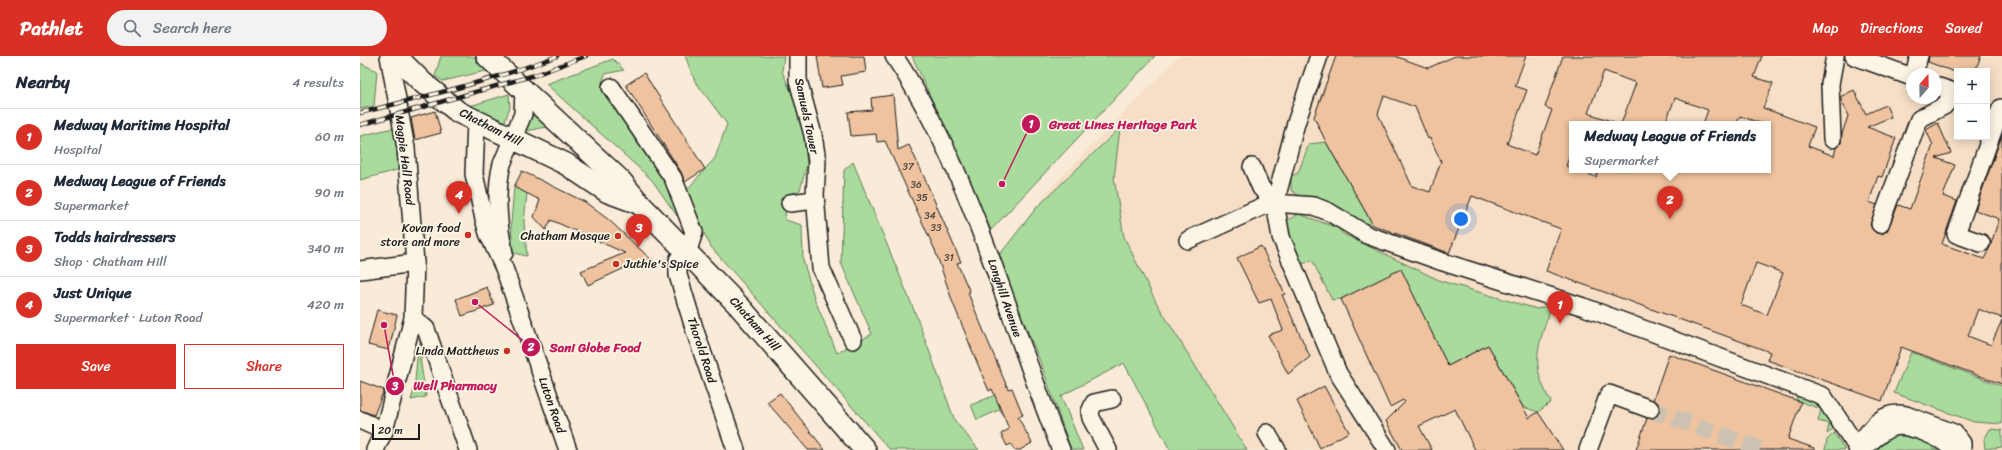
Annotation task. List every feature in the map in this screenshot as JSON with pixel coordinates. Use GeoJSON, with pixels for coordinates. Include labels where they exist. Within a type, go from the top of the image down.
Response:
{"type":"FeatureCollection","features":[{"type":"Feature","properties":{"kind":"main road","name":"Chatham Hill"},"geometry":{"type":"LineString","coordinates":[[396,56],[422,82],[452,107],[476,122],[566,164],[608,192],[639,204]]}},
{"type":"Feature","properties":{"kind":"main road","name":"Chatham Hill"},"geometry":{"type":"LineString","coordinates":[[487,56],[620,180],[639,204],[740,307],[864,450]]}},
{"type":"Feature","properties":{"kind":"street","name":"Magpie Hall Road"},"geometry":{"type":"LineString","coordinates":[[382,442],[414,318],[415,263],[406,148],[389,56]]}},
{"type":"Feature","properties":{"kind":"street","name":"Samuels Tower"},"geometry":{"type":"LineString","coordinates":[[798,56],[798,80],[813,135],[816,161],[815,200],[822,271],[853,340]]}},
{"type":"Feature","properties":{"kind":"street","name":"Longhill Avenue"},"geometry":{"type":"LineString","coordinates":[[894,56],[913,86],[945,148],[981,230],[1042,404],[1061,450]]}},
{"type":"Feature","properties":{"kind":"street"},"geometry":{"type":"LineString","coordinates":[[1319,56],[1296,123],[1275,203],[1281,237],[1338,373],[1387,450]]}},
{"type":"Feature","properties":{"kind":"street"},"geometry":{"type":"LineString","coordinates":[[1832,139],[1830,84],[1835,56]]}},
{"type":"Feature","properties":{"kind":"street"},"geometry":{"type":"LineString","coordinates":[[1854,56],[1906,75]]}},
{"type":"Feature","properties":{"kind":"street"},"geometry":{"type":"LineString","coordinates":[[1916,68],[1919,56]]}},
{"type":"Feature","properties":{"kind":"street","name":"Thorold Road"},"geometry":{"type":"LineString","coordinates":[[611,86],[673,178],[694,232],[686,252],[678,260],[678,275],[694,331],[736,450]]}},
{"type":"Feature","properties":{"kind":"street"},"geometry":{"type":"LineString","coordinates":[[1942,88],[1954,91]]}},
{"type":"Feature","properties":{"kind":"street","name":"Luton Road"},"geometry":{"type":"LineString","coordinates":[[504,268],[499,218],[501,172],[523,114],[524,90]]}},
{"type":"Feature","properties":{"kind":"street"},"geometry":{"type":"LineString","coordinates":[[1880,224],[1919,119],[1944,106],[1954,95]]}},
{"type":"Feature","properties":{"kind":"street"},"geometry":{"type":"LineString","coordinates":[[1981,243],[1956,234],[1997,106]]}},
{"type":"Feature","properties":{"kind":"street","name":"Luton Road"},"geometry":{"type":"LineString","coordinates":[[476,122],[474,163],[477,191],[488,233],[504,268],[568,450]]}},
{"type":"Feature","properties":{"kind":"street"},"geometry":{"type":"LineString","coordinates":[[1252,167],[1261,188],[1275,203]]}},
{"type":"Feature","properties":{"kind":"street"},"geometry":{"type":"LineString","coordinates":[[790,203],[815,200]]}},
{"type":"Feature","properties":{"kind":"street"},"geometry":{"type":"LineString","coordinates":[[1188,240],[1261,207],[1275,203],[1314,206],[1328,212],[1367,235],[1443,262],[1584,307],[1823,396],[1859,449]]}},
{"type":"Feature","properties":{"kind":"street"},"geometry":{"type":"LineString","coordinates":[[360,270],[415,263]]}},
{"type":"Feature","properties":{"kind":"street"},"geometry":{"type":"LineString","coordinates":[[414,318],[426,329],[468,450]]}},
{"type":"Feature","properties":{"kind":"street"},"geometry":{"type":"LineString","coordinates":[[1588,450],[1609,394],[1650,409]]}},
{"type":"Feature","properties":{"kind":"street"},"geometry":{"type":"LineString","coordinates":[[1108,450],[1091,418],[1090,412],[1094,403],[1112,399]]}},
{"type":"Feature","properties":{"kind":"street"},"geometry":{"type":"LineString","coordinates":[[1859,449],[1874,424],[1882,418],[1898,414],[1954,433],[1962,443],[1962,450]]}},
{"type":"Feature","properties":{"kind":"street"},"geometry":{"type":"LineString","coordinates":[[360,420],[382,442]]}},
{"type":"Feature","properties":{"kind":"street"},"geometry":{"type":"LineString","coordinates":[[1859,449],[1884,432],[1894,427],[1902,426],[1938,439],[1953,450]]}},
{"type":"Feature","properties":{"kind":"street"},"geometry":{"type":"LineString","coordinates":[[1267,433],[1277,450]]}},
{"type":"Feature","properties":{"kind":"shaded area"},"geometry":{"type":"Polygon","coordinates":[[[1179,56],[2002,56],[2002,450],[1195,450],[1042,197],[1179,56]]]}},
{"type":"Feature","properties":{"kind":"green space"},"geometry":{"type":"Polygon","coordinates":[[[441,56],[473,56],[494,69],[443,81],[435,76],[441,56]]]}},
{"type":"Feature","properties":{"kind":"green space"},"geometry":{"type":"Polygon","coordinates":[[[685,56],[784,56],[782,71],[802,118],[807,165],[800,190],[786,197],[785,220],[802,225],[803,260],[815,300],[837,353],[872,334],[841,263],[844,170],[853,162],[916,315],[955,421],[979,450],[890,450],[711,247],[684,193],[715,158],[727,124],[695,81],[685,56]]]}},
{"type":"Feature","properties":{"kind":"green space"},"geometry":{"type":"Polygon","coordinates":[[[912,56],[1155,56],[991,230],[912,56]]]}},
{"type":"Feature","properties":{"kind":"green space"},"geometry":{"type":"Polygon","coordinates":[[[613,59],[624,70],[605,74],[602,83],[677,198],[677,216],[652,180],[546,84],[613,59]]]}},
{"type":"Feature","properties":{"kind":"green space"},"geometry":{"type":"Polygon","coordinates":[[[360,63],[377,71],[374,106],[360,109],[360,63]]]}},
{"type":"Feature","properties":{"kind":"green space"},"geometry":{"type":"Polygon","coordinates":[[[509,94],[510,107],[504,124],[482,115],[470,106],[509,94]]]}},
{"type":"Feature","properties":{"kind":"green space"},"geometry":{"type":"Polygon","coordinates":[[[531,111],[548,125],[546,127],[527,131],[526,128],[531,111]]]}},
{"type":"Feature","properties":{"kind":"green space"},"geometry":{"type":"Polygon","coordinates":[[[397,127],[401,169],[360,180],[360,136],[397,127]]]}},
{"type":"Feature","properties":{"kind":"green space"},"geometry":{"type":"Polygon","coordinates":[[[1120,128],[1114,178],[1124,237],[1156,302],[1247,450],[1170,450],[1124,363],[1061,396],[1083,450],[1072,450],[1069,444],[1040,361],[996,255],[1001,253],[1037,207],[1120,128]]]}},
{"type":"Feature","properties":{"kind":"green space"},"geometry":{"type":"Polygon","coordinates":[[[1326,142],[1373,225],[1353,220],[1299,196],[1291,190],[1291,176],[1298,173],[1309,144],[1326,142]]]}},
{"type":"Feature","properties":{"kind":"green space"},"geometry":{"type":"Polygon","coordinates":[[[514,187],[527,193],[524,223],[527,256],[513,253],[511,223],[514,187]]]}},
{"type":"Feature","properties":{"kind":"green space"},"geometry":{"type":"Polygon","coordinates":[[[1299,214],[1338,228],[1343,234],[1441,281],[1537,309],[1552,304],[1543,331],[1538,353],[1540,376],[1551,402],[1538,412],[1523,407],[1488,345],[1448,366],[1401,270],[1341,299],[1332,300],[1312,260],[1298,266],[1281,237],[1288,220],[1299,214]]]}},
{"type":"Feature","properties":{"kind":"green space"},"geometry":{"type":"Polygon","coordinates":[[[421,340],[431,356],[420,358],[426,397],[411,400],[415,385],[417,355],[421,340]]]}},
{"type":"Feature","properties":{"kind":"green space"},"geometry":{"type":"Polygon","coordinates":[[[1911,352],[2002,386],[2002,424],[1974,422],[1894,393],[1911,352]]]}},
{"type":"Feature","properties":{"kind":"green space"},"geometry":{"type":"Polygon","coordinates":[[[1799,393],[1810,400],[1821,409],[1796,400],[1799,393]]]}},
{"type":"Feature","properties":{"kind":"green space"},"geometry":{"type":"Polygon","coordinates":[[[995,395],[1001,409],[977,420],[971,405],[995,395]]]}},
{"type":"Feature","properties":{"kind":"green space"},"geometry":{"type":"Polygon","coordinates":[[[1821,409],[1836,426],[1827,434],[1829,424],[1818,421],[1821,409]]]}},
{"type":"Feature","properties":{"kind":"green space"},"geometry":{"type":"Polygon","coordinates":[[[1990,429],[2002,430],[2002,447],[1985,449],[1984,440],[1990,429]]]}},
{"type":"Feature","properties":{"kind":"green space"},"geometry":{"type":"Polygon","coordinates":[[[1902,431],[1945,450],[1874,450],[1883,437],[1902,431]]]}},
{"type":"Feature","properties":{"kind":"green space"},"geometry":{"type":"Polygon","coordinates":[[[1834,433],[1845,450],[1825,450],[1827,440],[1834,433]]]}},
{"type":"Feature","properties":{"kind":"building"},"geometry":{"type":"Polygon","coordinates":[[[817,56],[864,56],[866,72],[841,76],[843,85],[822,88],[817,56]]]}},
{"type":"Feature","properties":{"kind":"building"},"geometry":{"type":"Polygon","coordinates":[[[1336,56],[1395,56],[1428,68],[1455,56],[1526,56],[1515,86],[1527,90],[1507,144],[1535,155],[1552,110],[1545,107],[1563,56],[1762,56],[1754,77],[1773,83],[1763,108],[1815,127],[1808,146],[1834,156],[1836,148],[1841,143],[1842,134],[1848,116],[1840,97],[1854,90],[1866,114],[1886,105],[1891,117],[1867,127],[1896,138],[1882,177],[1878,176],[1869,202],[1877,205],[1870,225],[1876,233],[1882,234],[1887,231],[1898,205],[1910,209],[1933,145],[1926,130],[1938,123],[1951,153],[1936,158],[1955,165],[1943,196],[1957,201],[1942,244],[1984,259],[1990,247],[1999,219],[1975,210],[2002,135],[2002,318],[1978,309],[1968,336],[1991,345],[2002,320],[2002,384],[1901,347],[1882,401],[1767,360],[1770,352],[1546,271],[1561,229],[1472,196],[1449,253],[1373,225],[1326,142],[1314,117],[1336,56]],[[1384,96],[1378,114],[1412,186],[1430,192],[1441,161],[1430,138],[1428,139],[1415,107],[1384,96]],[[1756,263],[1741,305],[1767,315],[1783,273],[1756,263]]]}},
{"type":"Feature","properties":{"kind":"building"},"geometry":{"type":"Polygon","coordinates":[[[1929,56],[1981,56],[1976,68],[1954,68],[1954,71],[1928,62],[1929,56]]]}},
{"type":"Feature","properties":{"kind":"building"},"geometry":{"type":"Polygon","coordinates":[[[644,73],[705,169],[685,182],[681,172],[626,85],[644,73]]]}},
{"type":"Feature","properties":{"kind":"building"},"geometry":{"type":"Polygon","coordinates":[[[893,95],[898,150],[909,145],[921,170],[961,262],[957,263],[970,292],[968,293],[992,351],[1008,389],[1012,388],[1023,415],[1018,417],[1032,443],[1020,450],[1014,450],[1011,444],[1007,446],[1001,434],[1009,429],[992,389],[989,391],[953,303],[935,250],[885,141],[877,142],[876,134],[851,136],[848,112],[872,110],[871,98],[893,95]]]}},
{"type":"Feature","properties":{"kind":"building"},"geometry":{"type":"Polygon","coordinates":[[[435,111],[441,133],[415,140],[411,118],[435,111]]]}},
{"type":"Feature","properties":{"kind":"building"},"geometry":{"type":"Polygon","coordinates":[[[522,171],[585,202],[609,220],[657,265],[656,266],[642,260],[588,285],[581,271],[625,253],[551,220],[546,230],[534,217],[540,200],[514,187],[522,171]]]}},
{"type":"Feature","properties":{"kind":"building"},"geometry":{"type":"Polygon","coordinates":[[[1261,246],[1285,294],[1282,295],[1310,357],[1288,374],[1268,335],[1283,330],[1271,299],[1259,303],[1237,258],[1261,246]]]}},
{"type":"Feature","properties":{"kind":"building"},"geometry":{"type":"Polygon","coordinates":[[[1401,269],[1448,366],[1488,345],[1529,418],[1538,412],[1563,450],[1475,450],[1455,409],[1419,426],[1432,450],[1402,450],[1386,421],[1405,402],[1403,400],[1390,407],[1341,299],[1401,269]]]}},
{"type":"Feature","properties":{"kind":"building"},"geometry":{"type":"Polygon","coordinates":[[[487,287],[494,305],[462,316],[456,299],[487,287]]]}},
{"type":"Feature","properties":{"kind":"building"},"geometry":{"type":"Polygon","coordinates":[[[377,310],[397,315],[389,350],[368,345],[377,310]]]}},
{"type":"Feature","properties":{"kind":"building"},"geometry":{"type":"Polygon","coordinates":[[[1669,354],[1801,402],[1788,439],[1814,448],[1814,450],[1636,450],[1647,418],[1656,417],[1659,412],[1658,403],[1653,400],[1669,354]]]}},
{"type":"Feature","properties":{"kind":"building"},"geometry":{"type":"Polygon","coordinates":[[[360,381],[384,390],[374,415],[360,410],[360,381]]]}},
{"type":"Feature","properties":{"kind":"building"},"geometry":{"type":"Polygon","coordinates":[[[1324,386],[1349,432],[1320,448],[1297,401],[1324,386]]]}},
{"type":"Feature","properties":{"kind":"building"},"geometry":{"type":"Polygon","coordinates":[[[780,393],[825,450],[808,450],[767,402],[780,393]]]}},
{"type":"Feature","properties":{"kind":"tunnel"},"geometry":{"type":"LineString","coordinates":[[1650,409],[1762,450]]}},
{"type":"Feature","properties":{"kind":"railway"},"geometry":{"type":"LineString","coordinates":[[360,113],[484,81],[557,56]]}},
{"type":"Feature","properties":{"kind":"railway"},"geometry":{"type":"LineString","coordinates":[[360,125],[535,75],[586,56]]}},
{"type":"Feature","properties":{"kind":"place","name":"Great Lines Heritage Park"},"geometry":{"type":"Point","coordinates":[1002,184]}},
{"type":"Feature","properties":{"kind":"place","name":"Just Unique"},"geometry":{"type":"Point","coordinates":[459,214]}},
{"type":"Feature","properties":{"kind":"place","name":"Medway League of Friends"},"geometry":{"type":"Point","coordinates":[1670,219]}},
{"type":"Feature","properties":{"kind":"place","name":"Kovan food store and more"},"geometry":{"type":"Point","coordinates":[468,235]}},
{"type":"Feature","properties":{"kind":"place","name":"Chatham Mosque"},"geometry":{"type":"Point","coordinates":[618,236]}},
{"type":"Feature","properties":{"kind":"place","name":"Todds hairdressers"},"geometry":{"type":"Point","coordinates":[639,247]}},
{"type":"Feature","properties":{"kind":"place","name":"Juthie's Spice"},"geometry":{"type":"Point","coordinates":[616,264]}},
{"type":"Feature","properties":{"kind":"place","name":"Sani Globe Food"},"geometry":{"type":"Point","coordinates":[475,302]}},
{"type":"Feature","properties":{"kind":"place","name":"Medway Maritime Hospital"},"geometry":{"type":"Point","coordinates":[1560,324]}},
{"type":"Feature","properties":{"kind":"place","name":"Well Pharmacy"},"geometry":{"type":"Point","coordinates":[384,325]}},
{"type":"Feature","properties":{"kind":"place","name":"Linda Matthews"},"geometry":{"type":"Point","coordinates":[507,351]}}]}
